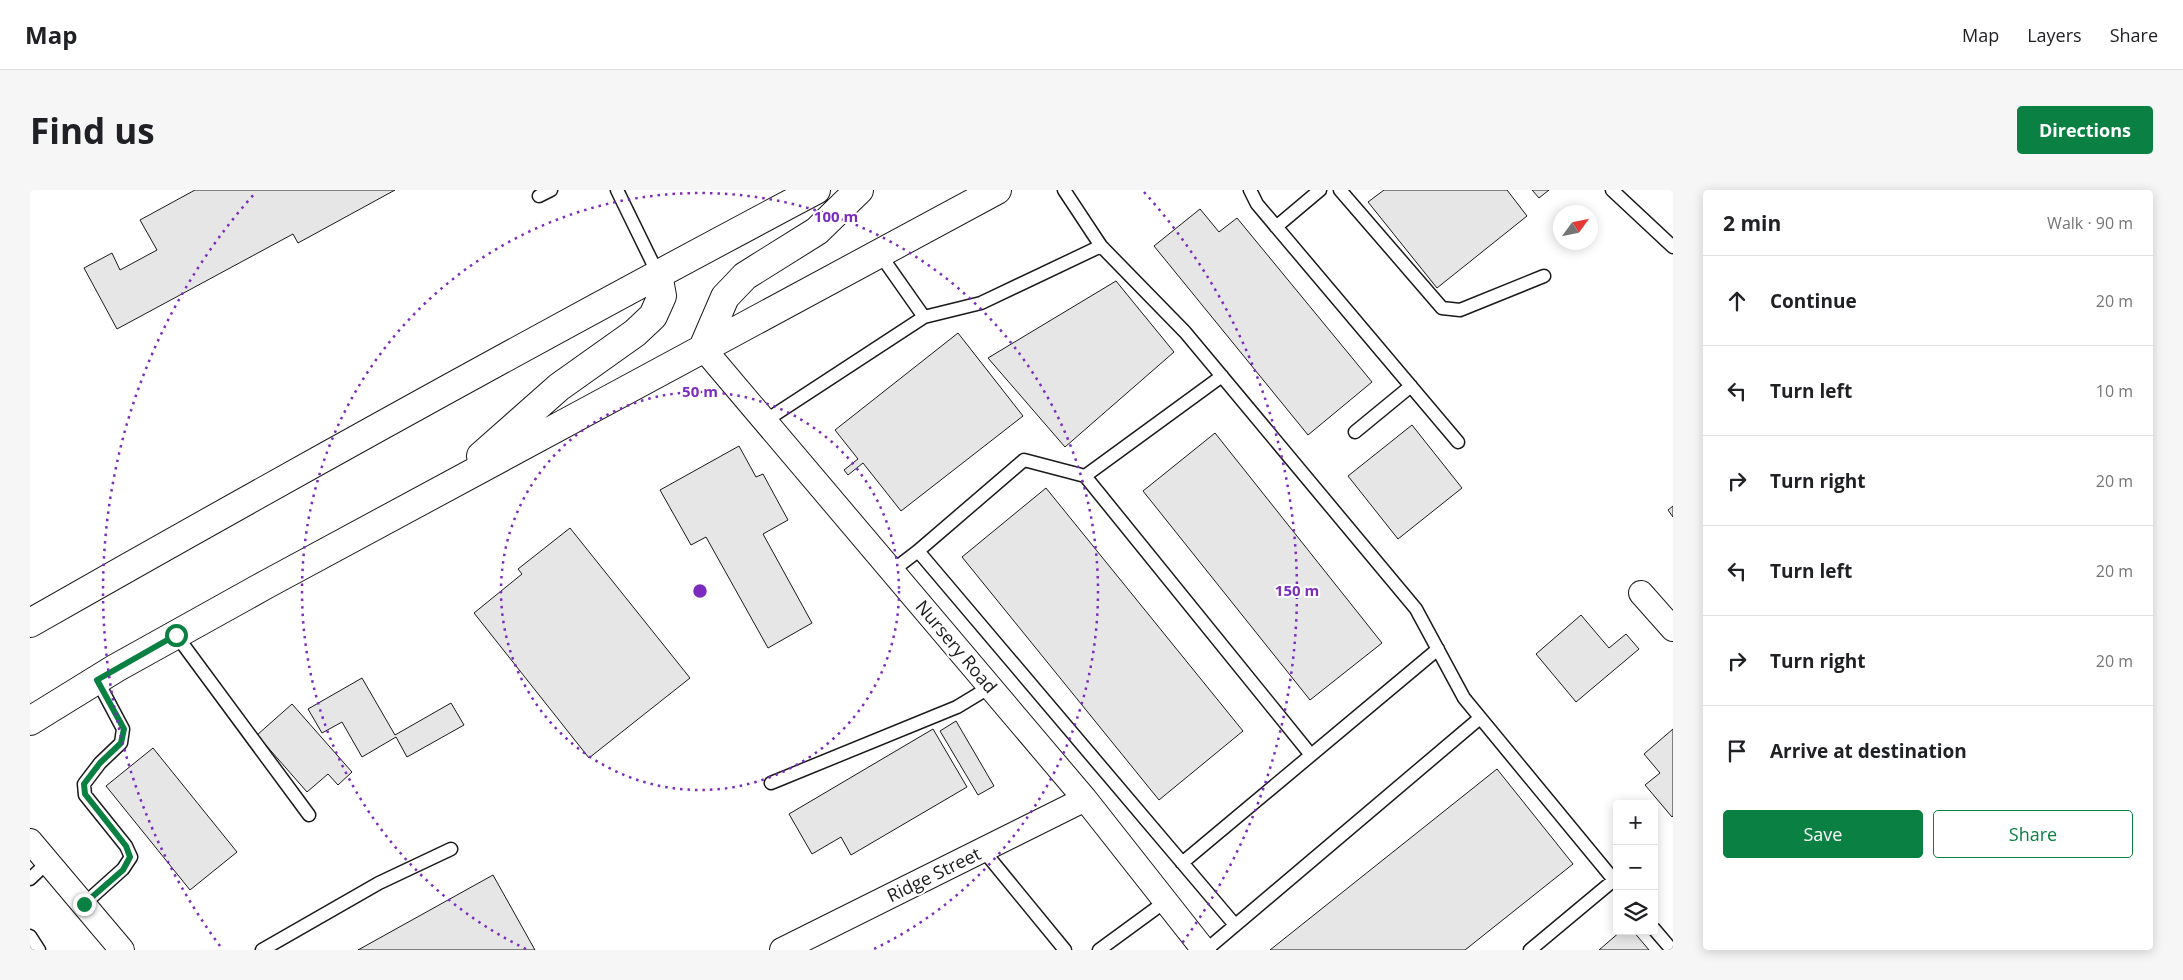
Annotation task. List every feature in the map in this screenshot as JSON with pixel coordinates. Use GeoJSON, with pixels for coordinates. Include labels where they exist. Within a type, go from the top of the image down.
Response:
{"type":"FeatureCollection","features":[{"type":"Feature","properties":{"kind":"main road"},"geometry":{"type":"LineString","coordinates":[[30,623],[221,514],[658,274],[816,190]]}},
{"type":"Feature","properties":{"kind":"main road"},"geometry":{"type":"LineString","coordinates":[[703,348],[725,296],[746,276],[817,231],[859,190]]}},
{"type":"Feature","properties":{"kind":"main road"},"geometry":{"type":"LineString","coordinates":[[30,721],[176,635],[997,190]]}},
{"type":"Feature","properties":{"kind":"main road"},"geometry":{"type":"LineString","coordinates":[[442,490],[559,387],[635,333],[653,316],[662,296],[658,274]]}},
{"type":"Feature","properties":{"kind":"street","name":"Nursery Road"},"geometry":{"type":"LineString","coordinates":[[703,348],[1085,799],[1205,950]]}},
{"type":"Feature","properties":{"kind":"street"},"geometry":{"type":"LineString","coordinates":[[1641,593],[1673,630]]}},
{"type":"Feature","properties":{"kind":"street","name":"Ridge Street"},"geometry":{"type":"LineString","coordinates":[[782,950],[1085,799]]}},
{"type":"Feature","properties":{"kind":"street"},"geometry":{"type":"LineString","coordinates":[[30,841],[122,950]]}},
{"type":"Feature","properties":{"kind":"lane"},"geometry":{"type":"LineString","coordinates":[[539,196],[551,190]]}},
{"type":"Feature","properties":{"kind":"lane"},"geometry":{"type":"LineString","coordinates":[[617,190],[658,274]]}},
{"type":"Feature","properties":{"kind":"lane"},"geometry":{"type":"LineString","coordinates":[[1064,190],[1101,246],[1185,332],[1416,609],[1464,698],[1613,880]]}},
{"type":"Feature","properties":{"kind":"lane"},"geometry":{"type":"LineString","coordinates":[[1250,190],[1257,204],[1458,442]]}},
{"type":"Feature","properties":{"kind":"lane"},"geometry":{"type":"LineString","coordinates":[[1276,227],[1320,190]]}},
{"type":"Feature","properties":{"kind":"lane"},"geometry":{"type":"LineString","coordinates":[[1340,190],[1442,308],[1460,310],[1544,276]]}},
{"type":"Feature","properties":{"kind":"lane"},"geometry":{"type":"LineString","coordinates":[[1612,190],[1673,247]]}},
{"type":"Feature","properties":{"kind":"lane"},"geometry":{"type":"LineString","coordinates":[[765,421],[924,317],[981,303],[1101,246]]}},
{"type":"Feature","properties":{"kind":"lane"},"geometry":{"type":"LineString","coordinates":[[879,253],[924,317]]}},
{"type":"Feature","properties":{"kind":"lane"},"geometry":{"type":"LineString","coordinates":[[1085,476],[1222,376]]}},
{"type":"Feature","properties":{"kind":"lane"},"geometry":{"type":"LineString","coordinates":[[1356,432],[1411,386]]}},
{"type":"Feature","properties":{"kind":"lane"},"geometry":{"type":"LineString","coordinates":[[892,571],[1024,460],[1085,476],[1311,755]]}},
{"type":"Feature","properties":{"kind":"lane"},"geometry":{"type":"LineString","coordinates":[[918,551],[1235,926]]}},
{"type":"Feature","properties":{"kind":"lane"},"geometry":{"type":"LineString","coordinates":[[176,635],[309,815]]}},
{"type":"Feature","properties":{"kind":"lane"},"geometry":{"type":"LineString","coordinates":[[1182,863],[1438,649]]}},
{"type":"Feature","properties":{"kind":"lane"},"geometry":{"type":"LineString","coordinates":[[84,904],[123,870],[130,857],[126,846],[85,794],[84,784],[100,763],[121,743],[124,729],[97,680]]}},
{"type":"Feature","properties":{"kind":"lane"},"geometry":{"type":"LineString","coordinates":[[771,783],[957,707],[990,687]]}},
{"type":"Feature","properties":{"kind":"lane"},"geometry":{"type":"LineString","coordinates":[[1205,950],[1480,718]]}},
{"type":"Feature","properties":{"kind":"lane"},"geometry":{"type":"LineString","coordinates":[[262,950],[379,883],[451,849]]}},
{"type":"Feature","properties":{"kind":"lane"},"geometry":{"type":"LineString","coordinates":[[983,850],[1065,950]]}},
{"type":"Feature","properties":{"kind":"lane"},"geometry":{"type":"LineString","coordinates":[[30,880],[48,862]]}},
{"type":"Feature","properties":{"kind":"lane"},"geometry":{"type":"LineString","coordinates":[[1530,950],[1613,884]]}},
{"type":"Feature","properties":{"kind":"lane"},"geometry":{"type":"LineString","coordinates":[[1099,950],[1166,901]]}},
{"type":"Feature","properties":{"kind":"lane"},"geometry":{"type":"LineString","coordinates":[[1658,934],[1672,950]]}},
{"type":"Feature","properties":{"kind":"lane"},"geometry":{"type":"LineString","coordinates":[[30,936],[39,950]]}},
{"type":"Feature","properties":{"kind":"building"},"geometry":{"type":"Polygon","coordinates":[[[195,190],[395,190],[298,243],[293,234],[117,329],[84,268],[112,253],[120,270],[157,250],[140,220],[195,190]]]}},
{"type":"Feature","properties":{"kind":"building"},"geometry":{"type":"Polygon","coordinates":[[[1384,190],[1507,190],[1527,216],[1437,288],[1368,202],[1384,190]]]}},
{"type":"Feature","properties":{"kind":"building"},"geometry":{"type":"Polygon","coordinates":[[[1532,190],[1549,190],[1539,198],[1532,190]]]}},
{"type":"Feature","properties":{"kind":"building"},"geometry":{"type":"Polygon","coordinates":[[[1200,209],[1219,232],[1237,218],[1372,382],[1308,435],[1154,246],[1200,209]]]}},
{"type":"Feature","properties":{"kind":"building"},"geometry":{"type":"Polygon","coordinates":[[[1116,281],[1174,352],[1065,447],[988,358],[1116,281]]]}},
{"type":"Feature","properties":{"kind":"building"},"geometry":{"type":"Polygon","coordinates":[[[958,333],[1023,416],[901,511],[863,463],[848,475],[844,470],[858,459],[835,430],[958,333]]]}},
{"type":"Feature","properties":{"kind":"building"},"geometry":{"type":"Polygon","coordinates":[[[1412,425],[1462,488],[1398,539],[1348,476],[1412,425]]]}},
{"type":"Feature","properties":{"kind":"building"},"geometry":{"type":"Polygon","coordinates":[[[1215,433],[1382,643],[1310,700],[1143,491],[1215,433]]]}},
{"type":"Feature","properties":{"kind":"building"},"geometry":{"type":"Polygon","coordinates":[[[739,446],[756,477],[763,474],[788,520],[763,534],[812,623],[768,648],[706,537],[691,545],[660,490],[739,446]]]}},
{"type":"Feature","properties":{"kind":"building"},"geometry":{"type":"Polygon","coordinates":[[[1046,488],[1243,731],[1159,800],[962,557],[1046,488]]]}},
{"type":"Feature","properties":{"kind":"building"},"geometry":{"type":"Polygon","coordinates":[[[1673,506],[1673,517],[1668,510],[1673,506]]]}},
{"type":"Feature","properties":{"kind":"building"},"geometry":{"type":"Polygon","coordinates":[[[570,528],[690,678],[589,758],[474,613],[522,574],[518,569],[570,528]]]}},
{"type":"Feature","properties":{"kind":"building"},"geometry":{"type":"Polygon","coordinates":[[[1581,615],[1609,648],[1626,634],[1639,649],[1576,702],[1536,654],[1581,615]]]}},
{"type":"Feature","properties":{"kind":"building"},"geometry":{"type":"Polygon","coordinates":[[[362,678],[395,735],[451,703],[464,725],[407,757],[396,737],[362,757],[342,722],[322,733],[308,709],[362,678]]]}},
{"type":"Feature","properties":{"kind":"building"},"geometry":{"type":"Polygon","coordinates":[[[292,704],[352,772],[338,785],[328,774],[307,792],[257,735],[292,704]]]}},
{"type":"Feature","properties":{"kind":"building"},"geometry":{"type":"Polygon","coordinates":[[[956,721],[994,786],[978,795],[940,731],[956,721]]]}},
{"type":"Feature","properties":{"kind":"building"},"geometry":{"type":"Polygon","coordinates":[[[933,729],[967,787],[851,855],[841,837],[812,854],[789,814],[933,729]]]}},
{"type":"Feature","properties":{"kind":"building"},"geometry":{"type":"Polygon","coordinates":[[[1673,729],[1672,817],[1645,785],[1660,773],[1644,754],[1673,729]]]}},
{"type":"Feature","properties":{"kind":"building"},"geometry":{"type":"Polygon","coordinates":[[[153,748],[237,852],[190,890],[106,786],[153,748]]]}},
{"type":"Feature","properties":{"kind":"building"},"geometry":{"type":"Polygon","coordinates":[[[1497,769],[1573,864],[1465,950],[1270,950],[1497,769]]]}},
{"type":"Feature","properties":{"kind":"building"},"geometry":{"type":"Polygon","coordinates":[[[493,875],[535,950],[358,950],[493,875]]]}},
{"type":"Feature","properties":{"kind":"building"},"geometry":{"type":"Polygon","coordinates":[[[1616,935],[1636,935],[1649,950],[1599,950],[1616,935]]]}},
{"type":"Feature","properties":{"kind":"route"},"geometry":{"type":"LineString","coordinates":[[84,904],[123,870],[130,857],[126,846],[85,794],[84,784],[100,763],[121,743],[124,729],[97,680],[176,635]]}}]}
